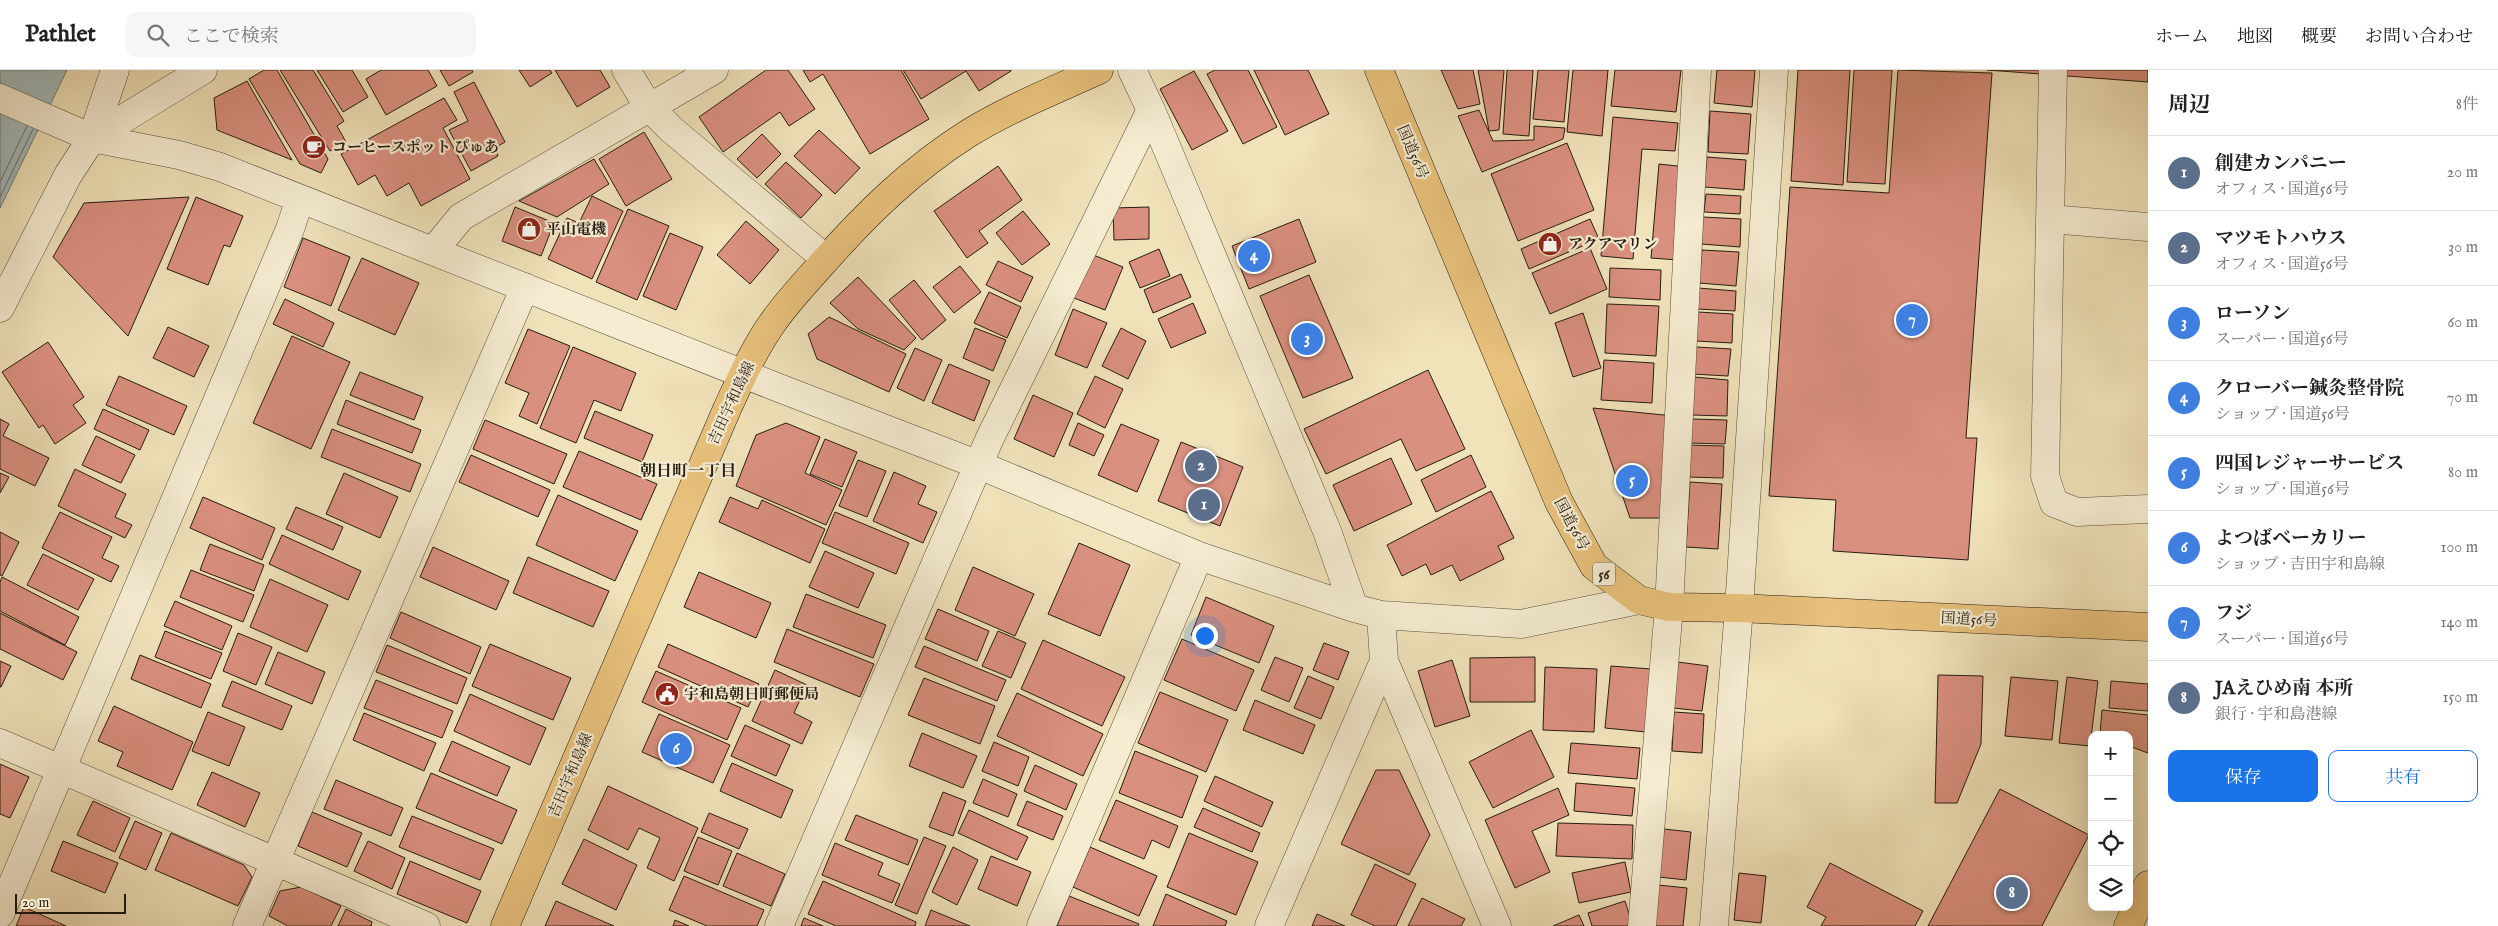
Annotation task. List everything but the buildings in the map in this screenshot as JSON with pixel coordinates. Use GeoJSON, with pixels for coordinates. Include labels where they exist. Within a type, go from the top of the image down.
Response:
{"type":"FeatureCollection","features":[{"type":"Feature","properties":{"kind":"main road","name":"吉田宇和島線"},"geometry":{"type":"LineString","coordinates":[[505,926],[743,373],[770,326],[860,221],[923,164],[970,133],[1029,102],[1099,70]]}},
{"type":"Feature","properties":{"kind":"main road","name":"国道56号"},"geometry":{"type":"LineString","coordinates":[[1379,70],[1559,502],[1594,566],[1639,600],[1669,607],[1739,608],[2148,627]]}},
{"type":"Feature","properties":{"kind":"main road"},"geometry":{"type":"LineString","coordinates":[[2128,926],[2148,885]]}},
{"type":"Feature","properties":{"kind":"street"},"geometry":{"type":"LineString","coordinates":[[0,308],[68,176],[92,138],[115,70]]}},
{"type":"Feature","properties":{"kind":"street"},"geometry":{"type":"LineString","coordinates":[[92,138],[203,70]]}},
{"type":"Feature","properties":{"kind":"street"},"geometry":{"type":"LineString","coordinates":[[626,70],[648,106],[680,136],[826,259]]}},
{"type":"Feature","properties":{"kind":"street"},"geometry":{"type":"LineString","coordinates":[[434,250],[461,217],[648,106],[714,70]]}},
{"type":"Feature","properties":{"kind":"street"},"geometry":{"type":"LineString","coordinates":[[1132,70],[1151,110],[1326,531],[1354,608]]}},
{"type":"Feature","properties":{"kind":"street"},"geometry":{"type":"LineString","coordinates":[[1642,926],[1669,607],[1697,70]]}},
{"type":"Feature","properties":{"kind":"street"},"geometry":{"type":"LineString","coordinates":[[1714,926],[1739,608],[1774,70]]}},
{"type":"Feature","properties":{"kind":"street"},"geometry":{"type":"LineString","coordinates":[[2053,70],[2045,476],[2054,504],[2077,512],[2148,510]]}},
{"type":"Feature","properties":{"kind":"street"},"geometry":{"type":"LineString","coordinates":[[0,98],[92,138],[179,155],[220,167],[979,464],[1199,556],[1354,608],[1381,615],[1521,624],[1639,600]]}},
{"type":"Feature","properties":{"kind":"street"},"geometry":{"type":"LineString","coordinates":[[779,926],[979,464],[1151,110]]}},
{"type":"Feature","properties":{"kind":"street"},"geometry":{"type":"LineString","coordinates":[[0,914],[290,229],[300,199]]}},
{"type":"Feature","properties":{"kind":"street"},"geometry":{"type":"LineString","coordinates":[[2050,219],[2148,228]]}},
{"type":"Feature","properties":{"kind":"street"},"geometry":{"type":"LineString","coordinates":[[247,926],[525,287]]}},
{"type":"Feature","properties":{"kind":"street"},"geometry":{"type":"LineString","coordinates":[[1041,926],[1199,556]]}},
{"type":"Feature","properties":{"kind":"street"},"geometry":{"type":"LineString","coordinates":[[1381,615],[1384,661],[1497,926]]}},
{"type":"Feature","properties":{"kind":"street"},"geometry":{"type":"LineString","coordinates":[[1269,926],[1384,661]]}},
{"type":"Feature","properties":{"kind":"street"},"geometry":{"type":"LineString","coordinates":[[0,742],[426,926]]}},
{"type":"Feature","properties":{"kind":"water"},"geometry":{"type":"Polygon","coordinates":[[[0,70],[67,70],[0,208],[0,70]]]}},
{"type":"Feature","properties":{"kind":"place","name":"コーヒースポット ぴゅあ"},"geometry":{"type":"Point","coordinates":[314,147]}},
{"type":"Feature","properties":{"kind":"place","name":"平山電機"},"geometry":{"type":"Point","coordinates":[529,229]}},
{"type":"Feature","properties":{"kind":"place","name":"アクアマリン"},"geometry":{"type":"Point","coordinates":[1550,244]}},
{"type":"Feature","properties":{"kind":"place","name":"クローバー鍼灸整骨院"},"geometry":{"type":"Point","coordinates":[1254,256]}},
{"type":"Feature","properties":{"kind":"place","name":"フジ"},"geometry":{"type":"Point","coordinates":[1912,320]}},
{"type":"Feature","properties":{"kind":"place","name":"ローソン"},"geometry":{"type":"Point","coordinates":[1307,339]}},
{"type":"Feature","properties":{"kind":"place","name":"マツモトハウス"},"geometry":{"type":"Point","coordinates":[1201,466]}},
{"type":"Feature","properties":{"kind":"place","name":"四国レジャーサービス"},"geometry":{"type":"Point","coordinates":[1632,481]}},
{"type":"Feature","properties":{"kind":"place","name":"創建カンパニー"},"geometry":{"type":"Point","coordinates":[1204,505]}},
{"type":"Feature","properties":{"kind":"place","name":"宇和島朝日町郵便局"},"geometry":{"type":"Point","coordinates":[667,694]}},
{"type":"Feature","properties":{"kind":"place","name":"よつばベーカリー"},"geometry":{"type":"Point","coordinates":[676,749]}},
{"type":"Feature","properties":{"kind":"place","name":"JAえひめ南 本所"},"geometry":{"type":"Point","coordinates":[2012,893]}},
{"type":"Feature","properties":{"kind":"district","name":"朝日町一丁目"},"geometry":{"type":"Point","coordinates":[688,470]}}]}
